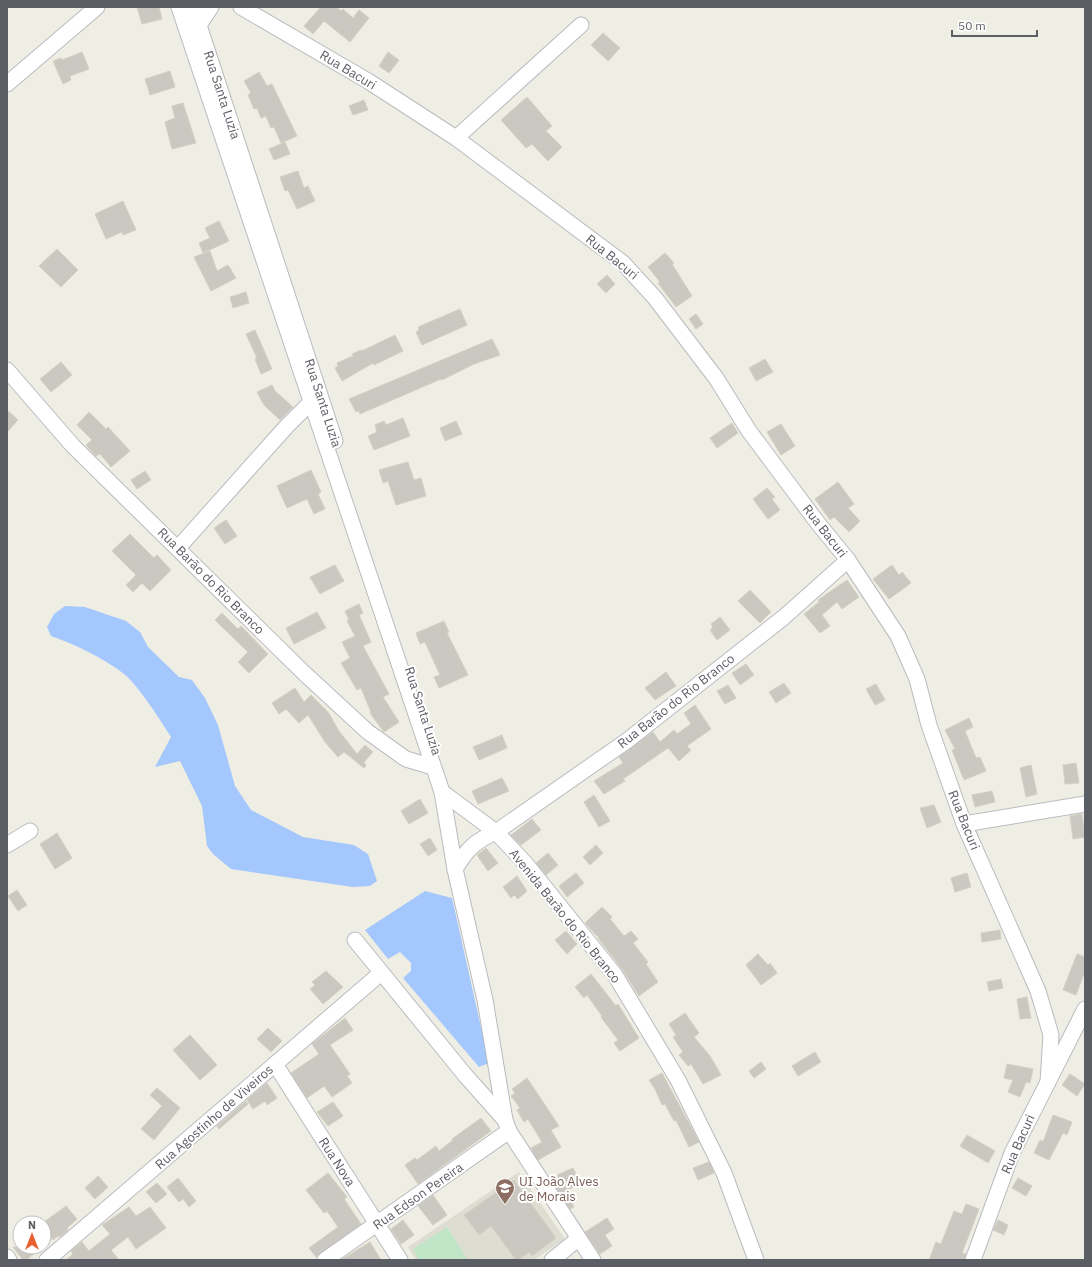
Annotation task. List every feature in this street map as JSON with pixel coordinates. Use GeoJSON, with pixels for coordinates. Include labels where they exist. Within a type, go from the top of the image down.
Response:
{"type":"FeatureCollection","features":[{"type":"Feature","properties":{"kind":"street"},"geometry":{"type":"LineString","coordinates":[[7,84],[97,7]]}},
{"type":"Feature","properties":{"kind":"street","name":"Rua Santa Luzia"},"geometry":{"type":"LineString","coordinates":[[179,7],[318,404],[447,795]]}},
{"type":"Feature","properties":{"kind":"street","name":"Rua Santa Luzia"},"geometry":{"type":"LineString","coordinates":[[193,7],[200,25],[433,767],[447,795]]}},
{"type":"Feature","properties":{"kind":"street"},"geometry":{"type":"LineString","coordinates":[[200,25],[211,7]]}},
{"type":"Feature","properties":{"kind":"street","name":"Rua Bacuri"},"geometry":{"type":"LineString","coordinates":[[241,7],[368,81],[456,138],[623,263],[640,280],[716,378],[749,431],[817,522],[848,560],[898,636],[917,679],[929,725],[964,824],[1038,991],[1050,1035],[1048,1082],[1012,1153],[973,1260]]}},
{"type":"Feature","properties":{"kind":"street"},"geometry":{"type":"LineString","coordinates":[[456,138],[581,25]]}},
{"type":"Feature","properties":{"kind":"street","name":"Rua Barão do Rio Branco"},"geometry":{"type":"LineString","coordinates":[[7,370],[73,446],[304,673],[368,732],[406,759],[433,767]]}},
{"type":"Feature","properties":{"kind":"street"},"geometry":{"type":"LineString","coordinates":[[178,548],[286,427],[318,404]]}},
{"type":"Feature","properties":{"kind":"street","name":"Rua Barão do Rio Branco"},"geometry":{"type":"LineString","coordinates":[[496,832],[628,740],[784,617],[848,560]]}},
{"type":"Feature","properties":{"kind":"street"},"geometry":{"type":"LineString","coordinates":[[447,795],[455,869],[485,1000],[507,1126]]}},
{"type":"Feature","properties":{"kind":"street","name":"Avenida Barão do Rio Branco"},"geometry":{"type":"LineString","coordinates":[[447,795],[496,832],[526,864],[615,975],[678,1080],[724,1173],[756,1260]]}},
{"type":"Feature","properties":{"kind":"street"},"geometry":{"type":"LineString","coordinates":[[964,824],[1085,804]]}},
{"type":"Feature","properties":{"kind":"street"},"geometry":{"type":"LineString","coordinates":[[7,845],[30,831]]}},
{"type":"Feature","properties":{"kind":"street"},"geometry":{"type":"LineString","coordinates":[[455,869],[466,851],[475,842],[496,832]]}},
{"type":"Feature","properties":{"kind":"street"},"geometry":{"type":"LineString","coordinates":[[355,940],[507,1126],[592,1260]]}},
{"type":"Feature","properties":{"kind":"street","name":"Rua Agostinho de Viveiros"},"geometry":{"type":"LineString","coordinates":[[47,1260],[381,973]]}},
{"type":"Feature","properties":{"kind":"street"},"geometry":{"type":"LineString","coordinates":[[1048,1082],[1085,1008]]}},
{"type":"Feature","properties":{"kind":"street","name":"Rua Nova"},"geometry":{"type":"LineString","coordinates":[[275,1064],[400,1260]]}},
{"type":"Feature","properties":{"kind":"street","name":"Rua Edson Pereira"},"geometry":{"type":"LineString","coordinates":[[325,1260],[378,1225],[507,1126]]}},
{"type":"Feature","properties":{"kind":"street"},"geometry":{"type":"LineString","coordinates":[[552,1260],[578,1239]]}},
{"type":"Feature","properties":{"kind":"shaded area","name":"UI João Alves de Morais"},"geometry":{"type":"Polygon","coordinates":[[[519,1172],[565,1239],[534,1260],[416,1260],[408,1247],[519,1172]]]}},
{"type":"Feature","properties":{"kind":"green space"},"geometry":{"type":"Polygon","coordinates":[[[447,1227],[468,1260],[419,1260],[413,1249],[447,1227]]]}},
{"type":"Feature","properties":{"kind":"water"},"geometry":{"type":"Polygon","coordinates":[[[65,606],[85,607],[126,621],[140,632],[148,647],[179,677],[192,680],[205,698],[218,725],[235,786],[251,810],[303,837],[354,845],[368,854],[377,881],[370,886],[353,887],[231,869],[213,854],[207,846],[202,806],[180,761],[155,767],[171,737],[142,695],[130,679],[107,662],[79,647],[51,636],[47,627],[54,614],[65,606]]]}},
{"type":"Feature","properties":{"kind":"water"},"geometry":{"type":"Polygon","coordinates":[[[425,891],[452,898],[489,1063],[479,1067],[403,978],[411,971],[411,963],[400,952],[388,959],[365,930],[425,891]]]}},
{"type":"Feature","properties":{"kind":"building"},"geometry":{"type":"Polygon","coordinates":[[[137,7],[159,7],[162,19],[142,24],[137,7]]]}},
{"type":"Feature","properties":{"kind":"building"},"geometry":{"type":"Polygon","coordinates":[[[321,7],[336,7],[341,11],[343,9],[353,18],[359,10],[369,18],[350,42],[324,21],[313,34],[304,26],[321,7]]]}},
{"type":"Feature","properties":{"kind":"building"},"geometry":{"type":"Polygon","coordinates":[[[603,33],[620,48],[608,61],[591,45],[603,33]]]}},
{"type":"Feature","properties":{"kind":"building"},"geometry":{"type":"Polygon","coordinates":[[[82,52],[89,69],[70,76],[71,80],[63,84],[53,61],[61,58],[62,60],[82,52]]]}},
{"type":"Feature","properties":{"kind":"building"},"geometry":{"type":"Polygon","coordinates":[[[388,52],[399,60],[389,73],[379,66],[388,52]]]}},
{"type":"Feature","properties":{"kind":"building"},"geometry":{"type":"Polygon","coordinates":[[[170,71],[175,87],[150,95],[145,79],[170,71]]]}},
{"type":"Feature","properties":{"kind":"building"},"geometry":{"type":"Polygon","coordinates":[[[259,72],[267,86],[272,84],[297,136],[281,143],[274,127],[271,128],[266,116],[261,118],[257,108],[254,109],[248,95],[251,93],[244,81],[259,72]]]}},
{"type":"Feature","properties":{"kind":"building"},"geometry":{"type":"Polygon","coordinates":[[[527,97],[552,126],[546,131],[562,147],[548,161],[532,144],[526,148],[501,120],[527,97]]]}},
{"type":"Feature","properties":{"kind":"building"},"geometry":{"type":"Polygon","coordinates":[[[364,100],[368,110],[353,115],[349,106],[364,100]]]}},
{"type":"Feature","properties":{"kind":"building"},"geometry":{"type":"Polygon","coordinates":[[[183,103],[196,143],[172,149],[165,122],[175,118],[172,106],[183,103]]]}},
{"type":"Feature","properties":{"kind":"building"},"geometry":{"type":"Polygon","coordinates":[[[285,142],[290,154],[274,160],[269,149],[285,142]]]}},
{"type":"Feature","properties":{"kind":"building"},"geometry":{"type":"Polygon","coordinates":[[[298,171],[304,188],[308,186],[315,201],[297,209],[288,190],[285,191],[280,177],[298,171]]]}},
{"type":"Feature","properties":{"kind":"building"},"geometry":{"type":"Polygon","coordinates":[[[123,201],[136,230],[123,235],[122,232],[106,239],[95,214],[123,201]]]}},
{"type":"Feature","properties":{"kind":"building"},"geometry":{"type":"Polygon","coordinates":[[[219,221],[229,241],[203,253],[199,243],[210,238],[205,228],[219,221]]]}},
{"type":"Feature","properties":{"kind":"building"},"geometry":{"type":"Polygon","coordinates":[[[57,249],[78,270],[61,287],[39,266],[57,249]]]}},
{"type":"Feature","properties":{"kind":"building"},"geometry":{"type":"Polygon","coordinates":[[[210,251],[217,271],[228,265],[236,278],[211,291],[194,257],[210,251]]]}},
{"type":"Feature","properties":{"kind":"building"},"geometry":{"type":"Polygon","coordinates":[[[665,253],[674,263],[672,264],[692,296],[676,307],[658,283],[660,282],[648,267],[665,253]]]}},
{"type":"Feature","properties":{"kind":"building"},"geometry":{"type":"Polygon","coordinates":[[[607,275],[615,284],[606,293],[597,284],[607,275]]]}},
{"type":"Feature","properties":{"kind":"building"},"geometry":{"type":"Polygon","coordinates":[[[246,292],[249,303],[233,308],[230,297],[246,292]]]}},
{"type":"Feature","properties":{"kind":"building"},"geometry":{"type":"Polygon","coordinates":[[[460,309],[467,325],[422,345],[416,332],[419,330],[418,327],[460,309]]]}},
{"type":"Feature","properties":{"kind":"building"},"geometry":{"type":"Polygon","coordinates":[[[696,314],[703,324],[696,329],[689,319],[696,314]]]}},
{"type":"Feature","properties":{"kind":"building"},"geometry":{"type":"Polygon","coordinates":[[[255,330],[272,369],[261,374],[255,359],[257,358],[246,334],[255,330]]]}},
{"type":"Feature","properties":{"kind":"building"},"geometry":{"type":"Polygon","coordinates":[[[395,335],[403,351],[374,365],[373,363],[342,381],[335,368],[338,366],[337,363],[353,356],[352,354],[361,350],[362,351],[395,335]]]}},
{"type":"Feature","properties":{"kind":"building"},"geometry":{"type":"Polygon","coordinates":[[[492,339],[500,355],[474,364],[442,380],[441,379],[360,414],[359,411],[356,412],[349,399],[492,339]]]}},
{"type":"Feature","properties":{"kind":"building"},"geometry":{"type":"Polygon","coordinates":[[[765,359],[773,372],[756,381],[749,368],[765,359]]]}},
{"type":"Feature","properties":{"kind":"building"},"geometry":{"type":"Polygon","coordinates":[[[61,362],[72,375],[51,392],[40,379],[61,362]]]}},
{"type":"Feature","properties":{"kind":"building"},"geometry":{"type":"Polygon","coordinates":[[[272,385],[275,391],[293,407],[280,420],[264,405],[257,392],[272,385]]]}},
{"type":"Feature","properties":{"kind":"building"},"geometry":{"type":"Polygon","coordinates":[[[7,410],[18,420],[7,432],[7,410]]]}},
{"type":"Feature","properties":{"kind":"building"},"geometry":{"type":"Polygon","coordinates":[[[89,412],[106,429],[108,427],[130,451],[111,467],[100,454],[96,456],[86,445],[92,440],[77,425],[89,412]]]}},
{"type":"Feature","properties":{"kind":"building"},"geometry":{"type":"Polygon","coordinates":[[[403,418],[410,436],[374,450],[368,436],[377,432],[375,425],[384,421],[386,425],[403,418]]]}},
{"type":"Feature","properties":{"kind":"building"},"geometry":{"type":"Polygon","coordinates":[[[456,421],[462,434],[445,441],[440,428],[456,421]]]}},
{"type":"Feature","properties":{"kind":"building"},"geometry":{"type":"Polygon","coordinates":[[[732,423],[738,433],[717,448],[710,438],[732,423]]]}},
{"type":"Feature","properties":{"kind":"building"},"geometry":{"type":"Polygon","coordinates":[[[781,424],[795,446],[781,455],[767,432],[781,424]]]}},
{"type":"Feature","properties":{"kind":"building"},"geometry":{"type":"Polygon","coordinates":[[[408,462],[414,480],[421,478],[426,496],[396,505],[388,481],[383,483],[379,470],[408,462]]]}},
{"type":"Feature","properties":{"kind":"building"},"geometry":{"type":"Polygon","coordinates":[[[311,470],[321,492],[318,494],[325,509],[314,514],[307,499],[287,508],[277,486],[311,470]]]}},
{"type":"Feature","properties":{"kind":"building"},"geometry":{"type":"Polygon","coordinates":[[[145,471],[151,480],[137,489],[131,480],[145,471]]]}},
{"type":"Feature","properties":{"kind":"building"},"geometry":{"type":"Polygon","coordinates":[[[838,482],[854,504],[848,508],[860,521],[849,532],[834,517],[830,520],[815,499],[838,482]]]}},
{"type":"Feature","properties":{"kind":"building"},"geometry":{"type":"Polygon","coordinates":[[[767,488],[775,497],[772,499],[780,510],[768,519],[753,499],[767,488]]]}},
{"type":"Feature","properties":{"kind":"building"},"geometry":{"type":"Polygon","coordinates":[[[226,520],[237,536],[225,544],[214,528],[226,520]]]}},
{"type":"Feature","properties":{"kind":"building"},"geometry":{"type":"Polygon","coordinates":[[[130,534],[154,558],[157,555],[171,570],[150,591],[142,583],[133,592],[126,585],[136,575],[112,551],[130,534]]]}},
{"type":"Feature","properties":{"kind":"building"},"geometry":{"type":"Polygon","coordinates":[[[335,565],[344,581],[320,594],[310,577],[335,565]]]}},
{"type":"Feature","properties":{"kind":"building"},"geometry":{"type":"Polygon","coordinates":[[[892,565],[899,575],[902,572],[911,583],[889,599],[873,579],[892,565]]]}},
{"type":"Feature","properties":{"kind":"building"},"geometry":{"type":"Polygon","coordinates":[[[847,580],[859,597],[842,609],[837,602],[822,615],[830,626],[820,633],[804,614],[819,602],[818,600],[847,580]]]}},
{"type":"Feature","properties":{"kind":"building"},"geometry":{"type":"Polygon","coordinates":[[[750,590],[771,612],[760,623],[738,601],[750,590]]]}},
{"type":"Feature","properties":{"kind":"building"},"geometry":{"type":"Polygon","coordinates":[[[359,604],[363,613],[359,615],[371,642],[363,646],[389,694],[383,697],[399,722],[384,732],[370,713],[371,712],[361,688],[357,690],[341,663],[350,658],[342,642],[355,636],[347,621],[349,620],[345,611],[359,604]]]}},
{"type":"Feature","properties":{"kind":"building"},"geometry":{"type":"Polygon","coordinates":[[[317,612],[326,628],[294,644],[286,628],[317,612]]]}},
{"type":"Feature","properties":{"kind":"building"},"geometry":{"type":"Polygon","coordinates":[[[222,613],[238,629],[241,626],[268,654],[249,673],[238,662],[248,652],[215,620],[222,613]]]}},
{"type":"Feature","properties":{"kind":"building"},"geometry":{"type":"Polygon","coordinates":[[[720,617],[730,630],[717,640],[710,630],[713,627],[711,624],[720,617]]]}},
{"type":"Feature","properties":{"kind":"building"},"geometry":{"type":"Polygon","coordinates":[[[444,621],[449,632],[447,633],[468,675],[439,688],[434,677],[440,675],[425,642],[420,644],[416,633],[444,621]]]}},
{"type":"Feature","properties":{"kind":"building"},"geometry":{"type":"Polygon","coordinates":[[[746,664],[754,675],[740,685],[732,673],[746,664]]]}},
{"type":"Feature","properties":{"kind":"building"},"geometry":{"type":"Polygon","coordinates":[[[666,672],[676,686],[655,700],[645,688],[666,672]]]}},
{"type":"Feature","properties":{"kind":"building"},"geometry":{"type":"Polygon","coordinates":[[[784,683],[791,693],[776,703],[769,692],[784,683]]]}},
{"type":"Feature","properties":{"kind":"building"},"geometry":{"type":"Polygon","coordinates":[[[876,684],[885,700],[875,705],[866,689],[876,684]]]}},
{"type":"Feature","properties":{"kind":"building"},"geometry":{"type":"Polygon","coordinates":[[[728,685],[736,698],[725,704],[717,691],[728,685]]]}},
{"type":"Feature","properties":{"kind":"building"},"geometry":{"type":"Polygon","coordinates":[[[295,688],[304,702],[311,695],[328,712],[339,731],[357,754],[365,745],[373,752],[364,762],[366,766],[364,768],[344,752],[338,757],[325,742],[308,715],[299,723],[286,709],[279,714],[272,703],[295,688]]]}},
{"type":"Feature","properties":{"kind":"building"},"geometry":{"type":"Polygon","coordinates":[[[695,705],[711,729],[687,746],[691,750],[679,761],[668,748],[623,779],[625,781],[604,794],[594,781],[623,763],[619,757],[653,732],[660,742],[674,730],[677,734],[691,724],[684,713],[695,705]]]}},
{"type":"Feature","properties":{"kind":"building"},"geometry":{"type":"Polygon","coordinates":[[[969,718],[973,727],[965,731],[976,758],[980,757],[986,771],[964,780],[952,750],[955,749],[945,730],[969,718]]]}},
{"type":"Feature","properties":{"kind":"building"},"geometry":{"type":"Polygon","coordinates":[[[502,735],[507,748],[479,760],[473,747],[502,735]]]}},
{"type":"Feature","properties":{"kind":"building"},"geometry":{"type":"Polygon","coordinates":[[[1076,763],[1079,783],[1065,784],[1063,765],[1076,763]]]}},
{"type":"Feature","properties":{"kind":"building"},"geometry":{"type":"Polygon","coordinates":[[[1031,765],[1037,794],[1026,797],[1020,768],[1031,765]]]}},
{"type":"Feature","properties":{"kind":"building"},"geometry":{"type":"Polygon","coordinates":[[[502,778],[509,791],[478,804],[472,791],[502,778]]]}},
{"type":"Feature","properties":{"kind":"building"},"geometry":{"type":"Polygon","coordinates":[[[992,791],[995,802],[975,807],[972,795],[992,791]]]}},
{"type":"Feature","properties":{"kind":"building"},"geometry":{"type":"Polygon","coordinates":[[[594,795],[610,821],[599,827],[584,802],[594,795]]]}},
{"type":"Feature","properties":{"kind":"building"},"geometry":{"type":"Polygon","coordinates":[[[420,799],[428,813],[409,824],[401,811],[420,799]]]}},
{"type":"Feature","properties":{"kind":"building"},"geometry":{"type":"Polygon","coordinates":[[[934,805],[941,822],[927,828],[920,808],[934,805]]]}},
{"type":"Feature","properties":{"kind":"building"},"geometry":{"type":"Polygon","coordinates":[[[1082,814],[1085,837],[1073,839],[1070,816],[1082,814]]]}},
{"type":"Feature","properties":{"kind":"building"},"geometry":{"type":"Polygon","coordinates":[[[532,819],[541,830],[521,845],[511,835],[532,819]]]}},
{"type":"Feature","properties":{"kind":"building"},"geometry":{"type":"Polygon","coordinates":[[[57,833],[72,858],[55,869],[40,844],[57,833]]]}},
{"type":"Feature","properties":{"kind":"building"},"geometry":{"type":"Polygon","coordinates":[[[430,838],[437,850],[428,856],[420,844],[430,838]]]}},
{"type":"Feature","properties":{"kind":"building"},"geometry":{"type":"Polygon","coordinates":[[[596,845],[603,853],[590,865],[583,857],[596,845]]]}},
{"type":"Feature","properties":{"kind":"building"},"geometry":{"type":"Polygon","coordinates":[[[486,848],[498,863],[488,871],[477,855],[486,848]]]}},
{"type":"Feature","properties":{"kind":"building"},"geometry":{"type":"Polygon","coordinates":[[[548,853],[558,865],[546,875],[536,863],[548,853]]]}},
{"type":"Feature","properties":{"kind":"building"},"geometry":{"type":"Polygon","coordinates":[[[576,873],[584,883],[567,897],[559,886],[576,873]]]}},
{"type":"Feature","properties":{"kind":"building"},"geometry":{"type":"Polygon","coordinates":[[[967,873],[971,887],[955,892],[951,878],[967,873]]]}},
{"type":"Feature","properties":{"kind":"building"},"geometry":{"type":"Polygon","coordinates":[[[517,876],[527,891],[518,899],[514,895],[511,898],[503,887],[517,876]]]}},
{"type":"Feature","properties":{"kind":"building"},"geometry":{"type":"Polygon","coordinates":[[[17,890],[27,905],[18,911],[8,896],[17,890]]]}},
{"type":"Feature","properties":{"kind":"building"},"geometry":{"type":"Polygon","coordinates":[[[602,907],[612,917],[610,919],[624,936],[631,931],[638,939],[633,943],[648,962],[646,964],[658,982],[639,996],[622,969],[599,938],[585,923],[602,907]]]}},
{"type":"Feature","properties":{"kind":"building"},"geometry":{"type":"Polygon","coordinates":[[[1000,930],[1001,939],[982,942],[981,933],[1000,930]]]}},
{"type":"Feature","properties":{"kind":"building"},"geometry":{"type":"Polygon","coordinates":[[[566,931],[577,944],[567,954],[555,940],[566,931]]]}},
{"type":"Feature","properties":{"kind":"building"},"geometry":{"type":"Polygon","coordinates":[[[758,954],[768,965],[770,963],[777,973],[761,985],[746,965],[758,954]]]}},
{"type":"Feature","properties":{"kind":"building"},"geometry":{"type":"Polygon","coordinates":[[[1077,954],[1085,957],[1085,971],[1076,995],[1063,990],[1077,954]]]}},
{"type":"Feature","properties":{"kind":"building"},"geometry":{"type":"Polygon","coordinates":[[[326,971],[343,987],[323,1004],[310,989],[315,985],[312,982],[326,971]]]}},
{"type":"Feature","properties":{"kind":"building"},"geometry":{"type":"Polygon","coordinates":[[[591,974],[616,1006],[618,1004],[639,1038],[620,1051],[614,1043],[618,1040],[601,1017],[602,1016],[587,995],[584,998],[575,987],[591,974]]]}},
{"type":"Feature","properties":{"kind":"building"},"geometry":{"type":"Polygon","coordinates":[[[1001,979],[1003,988],[989,991],[987,982],[1001,979]]]}},
{"type":"Feature","properties":{"kind":"building"},"geometry":{"type":"Polygon","coordinates":[[[1027,997],[1031,1018],[1020,1019],[1017,999],[1027,997]]]}},
{"type":"Feature","properties":{"kind":"building"},"geometry":{"type":"Polygon","coordinates":[[[685,1013],[699,1033],[694,1037],[710,1056],[721,1075],[703,1084],[691,1064],[688,1066],[679,1055],[683,1052],[673,1037],[676,1035],[669,1024],[685,1013]]]}},
{"type":"Feature","properties":{"kind":"building"},"geometry":{"type":"Polygon","coordinates":[[[345,1018],[353,1030],[330,1045],[350,1074],[347,1076],[352,1083],[332,1097],[324,1086],[307,1098],[291,1073],[319,1054],[312,1044],[345,1018]]]}},
{"type":"Feature","properties":{"kind":"building"},"geometry":{"type":"Polygon","coordinates":[[[268,1028],[282,1041],[271,1052],[257,1039],[268,1028]]]}},
{"type":"Feature","properties":{"kind":"building"},"geometry":{"type":"Polygon","coordinates":[[[190,1035],[217,1065],[200,1080],[173,1050],[190,1035]]]}},
{"type":"Feature","properties":{"kind":"building"},"geometry":{"type":"Polygon","coordinates":[[[815,1052],[821,1062],[798,1076],[792,1066],[815,1052]]]}},
{"type":"Feature","properties":{"kind":"building"},"geometry":{"type":"Polygon","coordinates":[[[761,1062],[766,1069],[754,1078],[749,1071],[761,1062]]]}},
{"type":"Feature","properties":{"kind":"building"},"geometry":{"type":"Polygon","coordinates":[[[1007,1064],[1033,1069],[1030,1083],[1026,1082],[1020,1097],[1008,1092],[1013,1080],[1004,1078],[1007,1064]]]}},
{"type":"Feature","properties":{"kind":"building"},"geometry":{"type":"Polygon","coordinates":[[[662,1073],[699,1142],[689,1147],[676,1120],[674,1121],[665,1104],[662,1105],[649,1080],[662,1073]]]}},
{"type":"Feature","properties":{"kind":"building"},"geometry":{"type":"Polygon","coordinates":[[[1070,1074],[1085,1084],[1077,1096],[1062,1085],[1070,1074]]]}},
{"type":"Feature","properties":{"kind":"building"},"geometry":{"type":"Polygon","coordinates":[[[527,1078],[559,1126],[551,1130],[561,1147],[538,1160],[531,1148],[542,1142],[528,1119],[524,1122],[517,1110],[520,1108],[511,1096],[515,1093],[512,1089],[527,1078]]]}},
{"type":"Feature","properties":{"kind":"building"},"geometry":{"type":"Polygon","coordinates":[[[267,1083],[277,1098],[267,1105],[265,1101],[253,1109],[247,1100],[267,1083]]]}},
{"type":"Feature","properties":{"kind":"building"},"geometry":{"type":"Polygon","coordinates":[[[157,1088],[180,1108],[154,1140],[141,1129],[162,1106],[150,1095],[157,1088]]]}},
{"type":"Feature","properties":{"kind":"building"},"geometry":{"type":"Polygon","coordinates":[[[246,1101],[248,1104],[219,1129],[217,1126],[246,1101]]]}},
{"type":"Feature","properties":{"kind":"building"},"geometry":{"type":"Polygon","coordinates":[[[333,1102],[343,1116],[328,1126],[317,1112],[333,1102]]]}},
{"type":"Feature","properties":{"kind":"building"},"geometry":{"type":"Polygon","coordinates":[[[1053,1115],[1072,1122],[1067,1135],[1063,1133],[1049,1160],[1034,1153],[1040,1140],[1043,1142],[1053,1115]]]}},
{"type":"Feature","properties":{"kind":"building"},"geometry":{"type":"Polygon","coordinates":[[[481,1118],[491,1131],[418,1184],[405,1165],[415,1158],[417,1160],[436,1146],[439,1151],[453,1140],[452,1139],[481,1118]]]}},
{"type":"Feature","properties":{"kind":"building"},"geometry":{"type":"Polygon","coordinates":[[[967,1135],[995,1151],[988,1163],[960,1146],[967,1135]]]}},
{"type":"Feature","properties":{"kind":"building"},"geometry":{"type":"Polygon","coordinates":[[[709,1162],[714,1173],[698,1180],[693,1168],[709,1162]]]}},
{"type":"Feature","properties":{"kind":"building"},"geometry":{"type":"Polygon","coordinates":[[[573,1168],[581,1184],[565,1191],[574,1207],[570,1209],[550,1178],[573,1168]]]}},
{"type":"Feature","properties":{"kind":"building"},"geometry":{"type":"Polygon","coordinates":[[[328,1173],[347,1197],[344,1199],[361,1224],[316,1257],[309,1248],[338,1227],[327,1211],[324,1213],[306,1190],[328,1173]]]}},
{"type":"Feature","properties":{"kind":"building"},"geometry":{"type":"Polygon","coordinates":[[[98,1176],[108,1187],[95,1199],[85,1188],[98,1176]]]}},
{"type":"Feature","properties":{"kind":"building"},"geometry":{"type":"Polygon","coordinates":[[[178,1178],[196,1201],[189,1207],[183,1199],[179,1202],[167,1187],[178,1178]]]}},
{"type":"Feature","properties":{"kind":"building"},"geometry":{"type":"Polygon","coordinates":[[[1018,1178],[1032,1186],[1026,1196],[1012,1188],[1018,1178]]]}},
{"type":"Feature","properties":{"kind":"building"},"geometry":{"type":"Polygon","coordinates":[[[514,1180],[556,1238],[532,1256],[529,1252],[518,1260],[516,1260],[491,1226],[479,1235],[464,1215],[514,1180]]]}},
{"type":"Feature","properties":{"kind":"building"},"geometry":{"type":"Polygon","coordinates":[[[157,1183],[167,1194],[156,1203],[146,1192],[157,1183]]]}},
{"type":"Feature","properties":{"kind":"building"},"geometry":{"type":"Polygon","coordinates":[[[433,1195],[447,1215],[433,1225],[418,1206],[433,1195]]]}},
{"type":"Feature","properties":{"kind":"building"},"geometry":{"type":"Polygon","coordinates":[[[966,1204],[979,1209],[962,1253],[966,1254],[964,1260],[929,1260],[936,1242],[941,1244],[954,1211],[962,1214],[966,1204]]]}},
{"type":"Feature","properties":{"kind":"building"},"geometry":{"type":"Polygon","coordinates":[[[66,1206],[77,1219],[60,1237],[58,1236],[53,1240],[52,1216],[66,1206]]]}},
{"type":"Feature","properties":{"kind":"building"},"geometry":{"type":"Polygon","coordinates":[[[129,1207],[136,1216],[150,1207],[166,1228],[136,1249],[128,1237],[111,1250],[119,1260],[66,1260],[73,1254],[71,1251],[82,1242],[89,1251],[110,1234],[102,1225],[129,1207]]]}},
{"type":"Feature","properties":{"kind":"building"},"geometry":{"type":"Polygon","coordinates":[[[607,1218],[614,1229],[605,1235],[612,1246],[600,1254],[585,1232],[607,1218]]]}},
{"type":"Feature","properties":{"kind":"building"},"geometry":{"type":"Polygon","coordinates":[[[403,1220],[414,1235],[401,1244],[391,1229],[403,1220]]]}},
{"type":"Feature","properties":{"kind":"building"},"geometry":{"type":"Polygon","coordinates":[[[998,1220],[1008,1225],[1004,1235],[993,1230],[998,1220]]]}},
{"type":"Feature","properties":{"kind":"building"},"geometry":{"type":"Polygon","coordinates":[[[370,1242],[381,1260],[341,1260],[370,1242]]]}},
{"type":"Feature","properties":{"kind":"building"},"geometry":{"type":"Polygon","coordinates":[[[19,1255],[33,1255],[26,1260],[23,1260],[19,1255]]]}},
{"type":"Feature","properties":{"kind":"place","name":"UI João Alves de Morais"},"geometry":{"type":"Point","coordinates":[505,1205]}}]}
